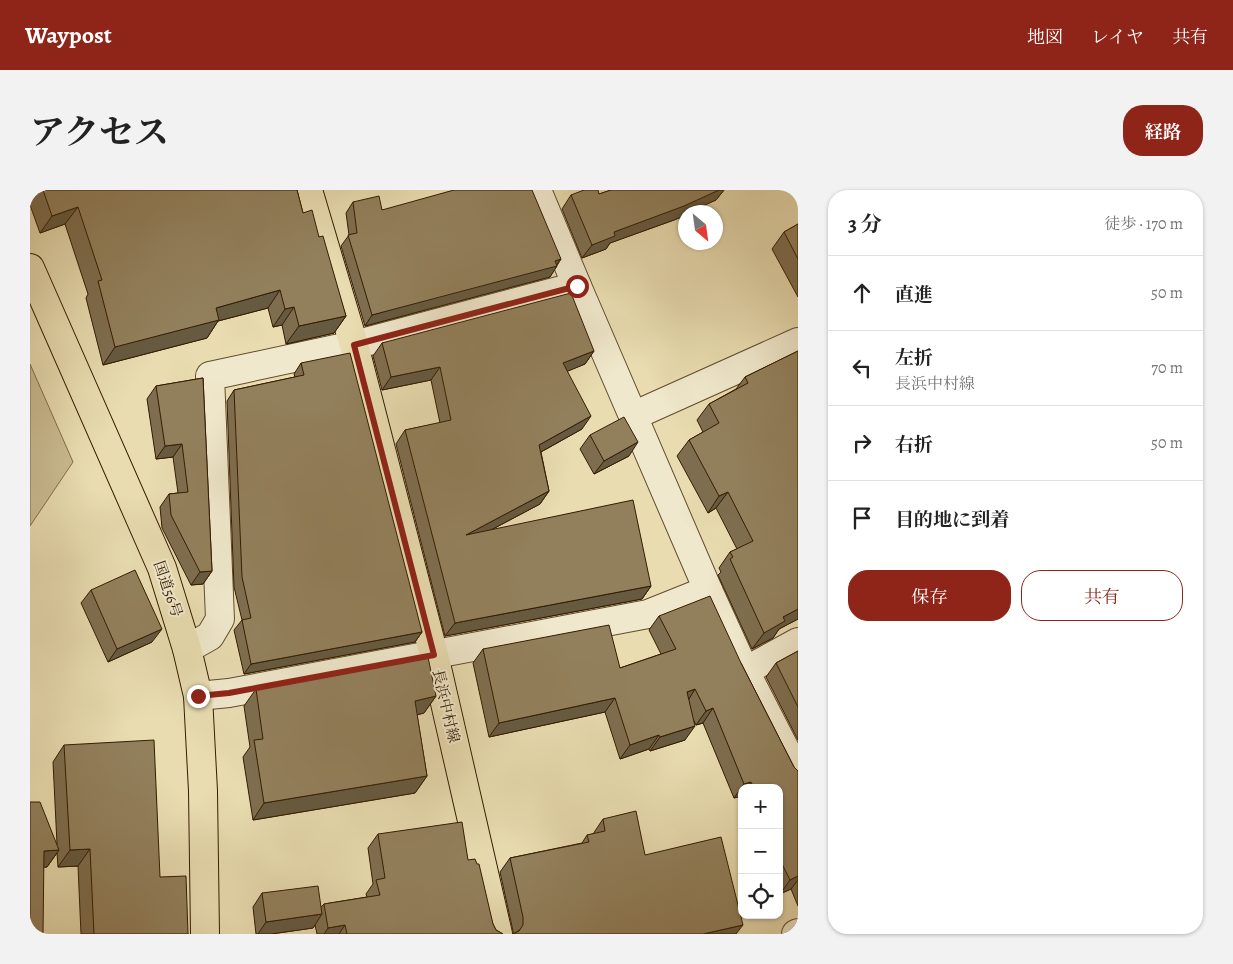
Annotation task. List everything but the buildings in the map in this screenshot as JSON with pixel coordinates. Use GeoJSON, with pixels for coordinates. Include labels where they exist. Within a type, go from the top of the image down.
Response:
{"type":"FeatureCollection","features":[{"type":"Feature","properties":{"kind":"main road","name":"長浜中村線"},"geometry":{"type":"LineString","coordinates":[[308,190],[354,345],[434,655],[498,934]]}},
{"type":"Feature","properties":{"kind":"main road","name":"国道56号"},"geometry":{"type":"LineString","coordinates":[[30,268],[162,568],[187,650],[198,696],[203,791],[205,934]]}},
{"type":"Feature","properties":{"kind":"street"},"geometry":{"type":"LineString","coordinates":[[537,190],[708,590],[745,671],[798,774]]}},
{"type":"Feature","properties":{"kind":"street"},"geometry":{"type":"LineString","coordinates":[[187,650],[210,636],[220,619],[210,376],[354,345],[577,286]]}},
{"type":"Feature","properties":{"kind":"street"},"geometry":{"type":"LineString","coordinates":[[634,416],[798,342]]}},
{"type":"Feature","properties":{"kind":"street"},"geometry":{"type":"LineString","coordinates":[[198,696],[229,693],[648,614],[708,590]]}},
{"type":"Feature","properties":{"kind":"street"},"geometry":{"type":"LineString","coordinates":[[745,671],[798,642]]}},
{"type":"Feature","properties":{"kind":"shaded area"},"geometry":{"type":"Polygon","coordinates":[[[30,364],[73,462],[30,526],[30,364]]]}},
{"type":"Feature","properties":{"kind":"route"},"geometry":{"type":"LineString","coordinates":[[198,696],[229,693],[434,655],[354,345],[577,286]]}}]}
